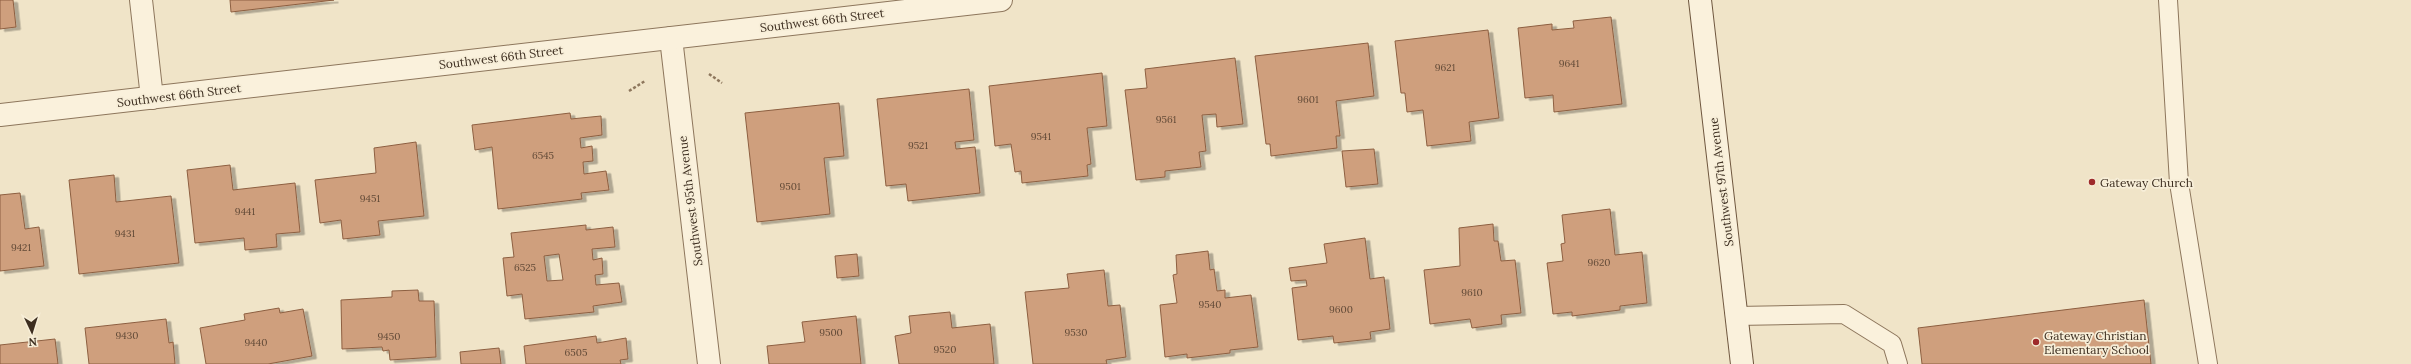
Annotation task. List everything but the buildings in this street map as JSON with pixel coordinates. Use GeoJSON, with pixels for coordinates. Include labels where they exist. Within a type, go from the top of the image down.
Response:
{"type":"FeatureCollection","features":[{"type":"Feature","properties":{"kind":"street"},"geometry":{"type":"LineString","coordinates":[[141,0],[152,98]]}},
{"type":"Feature","properties":{"kind":"street","name":"Southwest 66th Street"},"geometry":{"type":"LineString","coordinates":[[0,115],[671,38],[927,4],[1001,0]]}},
{"type":"Feature","properties":{"kind":"street","name":"Southwest 97th Avenue"},"geometry":{"type":"LineString","coordinates":[[1700,0],[1742,364]]}},
{"type":"Feature","properties":{"kind":"street","name":"Southwest 95th Avenue"},"geometry":{"type":"LineString","coordinates":[[671,38],[709,364]]}},
{"type":"Feature","properties":{"kind":"lane"},"geometry":{"type":"LineString","coordinates":[[2168,0],[2179,183],[2208,364]]}},
{"type":"Feature","properties":{"kind":"lane"},"geometry":{"type":"LineString","coordinates":[[1736,316],[1844,314],[1892,344],[1898,364]]}},
{"type":"Feature","properties":{"kind":"path"},"geometry":{"type":"LineString","coordinates":[[709,74],[722,83]]}},
{"type":"Feature","properties":{"kind":"path"},"geometry":{"type":"LineString","coordinates":[[629,90],[646,81]]}},
{"type":"Feature","properties":{"kind":"place","name":"Gateway Church"},"geometry":{"type":"Point","coordinates":[2092,182]}},
{"type":"Feature","properties":{"kind":"place","name":"Gateway Christian Elementary School"},"geometry":{"type":"Point","coordinates":[2036,342]}}]}
